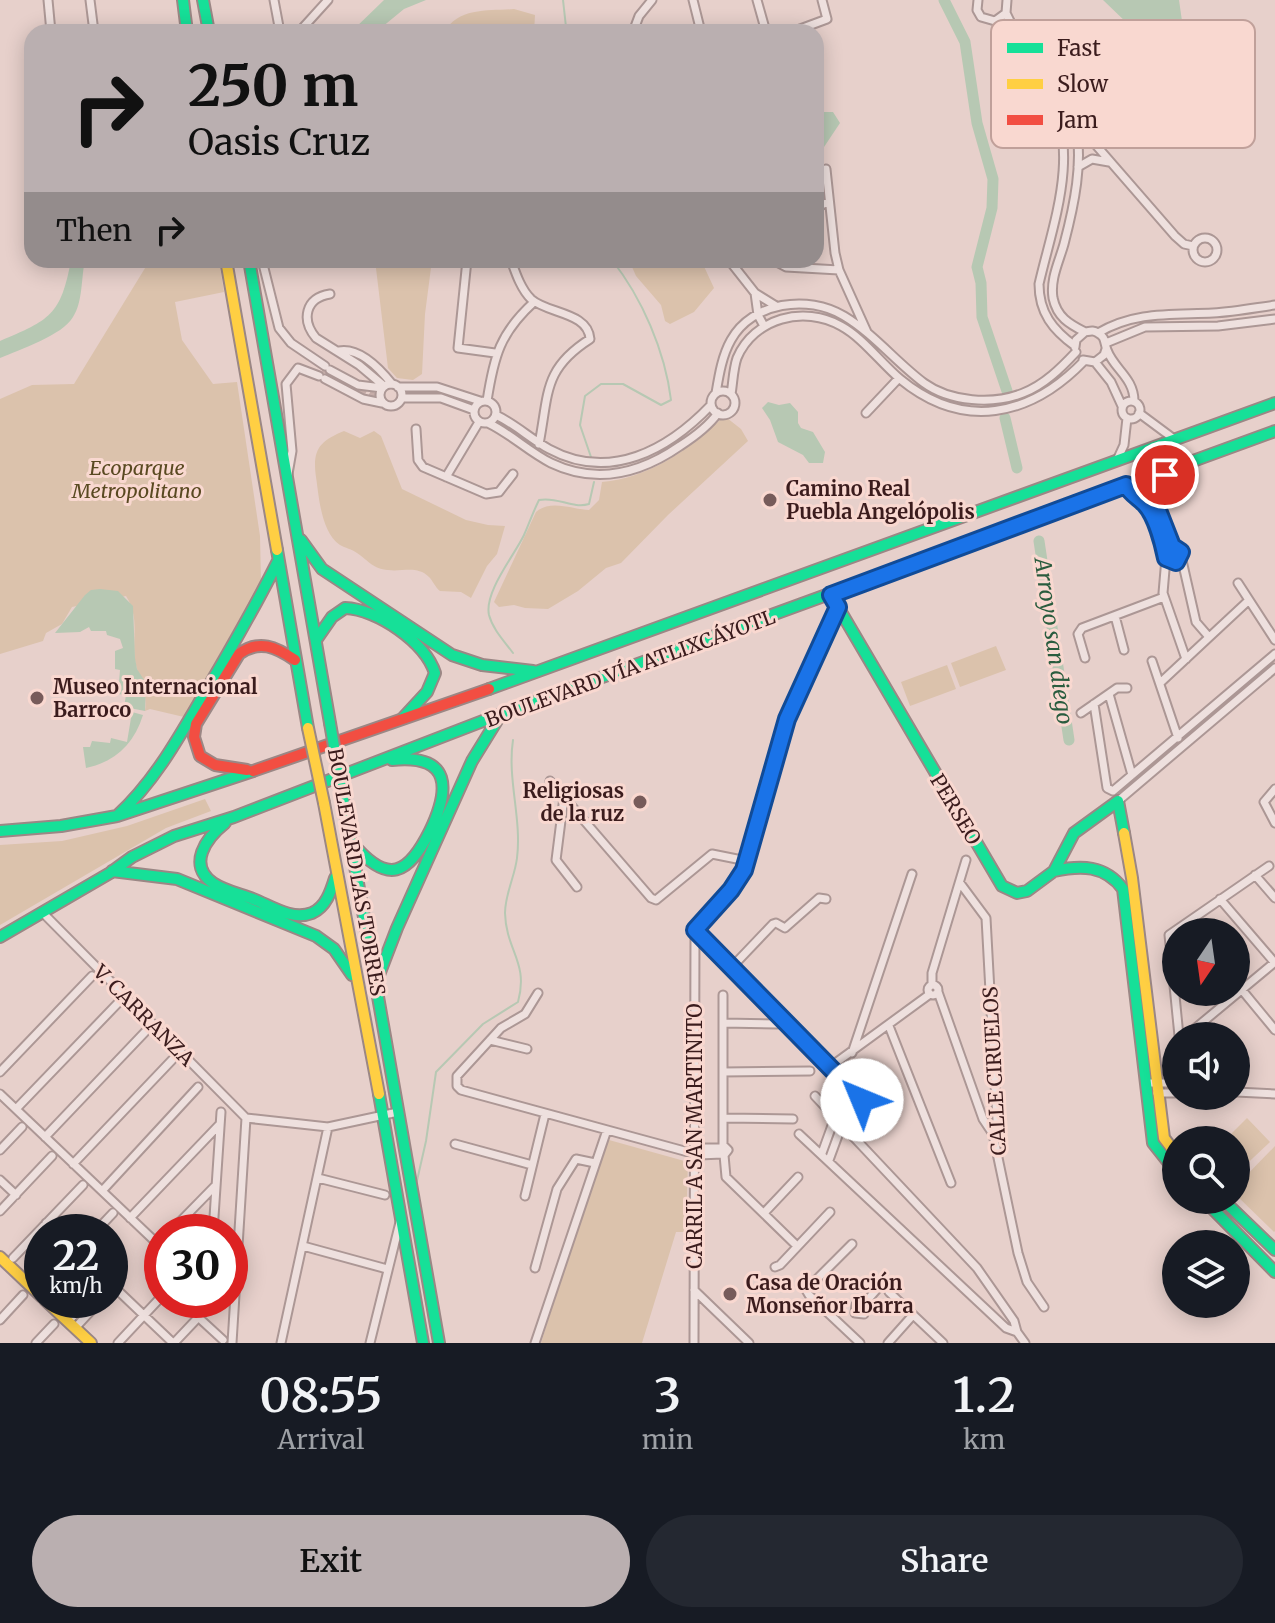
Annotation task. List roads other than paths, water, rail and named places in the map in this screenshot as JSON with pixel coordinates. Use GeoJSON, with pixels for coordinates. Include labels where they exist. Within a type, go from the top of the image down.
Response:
{"type":"FeatureCollection","features":[{"type":"Feature","properties":{"kind":"main road"},"geometry":{"type":"LineString","coordinates":[[183,0],[186,24]]}},
{"type":"Feature","properties":{"kind":"main road"},"geometry":{"type":"LineString","coordinates":[[203,0],[208,24]]}},
{"type":"Feature","properties":{"kind":"main road","name":"BOULEVARD LAS TORRES"},"geometry":{"type":"LineString","coordinates":[[228,268],[295,660],[383,1114],[423,1343]]}},
{"type":"Feature","properties":{"kind":"main road","name":"BOULEVARD LAS TORRES"},"geometry":{"type":"LineString","coordinates":[[250,268],[439,1343]]}},
{"type":"Feature","properties":{"kind":"main road","name":"BOULEVARD VÍA ATLIXCÁYOTL"},"geometry":{"type":"LineString","coordinates":[[0,831],[61,826],[117,816],[253,771],[1275,403]]}},
{"type":"Feature","properties":{"kind":"main road","name":"BOULEVARD VÍA ATLIXCÁYOTL"},"geometry":{"type":"LineString","coordinates":[[0,937],[132,857],[174,836],[234,817],[501,714],[1275,431]]}},
{"type":"Feature","properties":{"kind":"main road"},"geometry":{"type":"LineString","coordinates":[[298,535],[322,569],[452,655],[488,668],[535,671]]}},
{"type":"Feature","properties":{"kind":"main road"},"geometry":{"type":"LineString","coordinates":[[117,816],[136,800],[162,766],[252,613],[279,559]]}},
{"type":"Feature","properties":{"kind":"main road","name":"PERSEO"},"geometry":{"type":"LineString","coordinates":[[831,595],[1002,886],[1017,893],[1027,891],[1054,871],[1074,833],[1118,801]]}},
{"type":"Feature","properties":{"kind":"main road"},"geometry":{"type":"LineString","coordinates":[[316,640],[332,616],[353,607],[368,612],[420,648],[433,664],[433,681],[403,718]]}},
{"type":"Feature","properties":{"kind":"main road"},"geometry":{"type":"LineString","coordinates":[[253,771],[218,767],[205,762],[196,749],[196,724],[239,654],[246,648],[268,644],[295,660]]}},
{"type":"Feature","properties":{"kind":"main road"},"geometry":{"type":"LineString","coordinates":[[377,982],[386,951],[436,846],[477,749],[501,714]]}},
{"type":"Feature","properties":{"kind":"main road"},"geometry":{"type":"LineString","coordinates":[[352,842],[364,858],[375,865],[390,869],[405,867],[420,852],[441,806],[443,784],[432,766],[409,758],[382,761]]}},
{"type":"Feature","properties":{"kind":"main road"},"geometry":{"type":"LineString","coordinates":[[1118,801],[1132,878],[1152,1088],[1153,1143],[1162,1154]]}},
{"type":"Feature","properties":{"kind":"main road"},"geometry":{"type":"LineString","coordinates":[[234,817],[213,832],[200,855],[201,870],[215,885],[299,915],[319,909],[336,876]]}},
{"type":"Feature","properties":{"kind":"main road"},"geometry":{"type":"LineString","coordinates":[[1054,871],[1074,865],[1095,867],[1118,879],[1123,889],[1152,1088],[1162,1130]]}},
{"type":"Feature","properties":{"kind":"main road"},"geometry":{"type":"LineString","coordinates":[[112,871],[177,879],[316,936],[343,959],[356,984]]}},
{"type":"Feature","properties":{"kind":"main road"},"geometry":{"type":"LineString","coordinates":[[1218,1214],[1233,1230]]}},
{"type":"Feature","properties":{"kind":"main road"},"geometry":{"type":"LineString","coordinates":[[1238,1214],[1275,1250]]}},
{"type":"Feature","properties":{"kind":"main road"},"geometry":{"type":"LineString","coordinates":[[1235,1230],[1244,1220]]}},
{"type":"Feature","properties":{"kind":"main road"},"geometry":{"type":"LineString","coordinates":[[1250,1247],[1275,1272]]}},
{"type":"Feature","properties":{"kind":"main road"},"geometry":{"type":"LineString","coordinates":[[0,1257],[24,1279]]}},
{"type":"Feature","properties":{"kind":"main road"},"geometry":{"type":"LineString","coordinates":[[65,1318],[91,1343]]}},
{"type":"Feature","properties":{"kind":"street"},"geometry":{"type":"LineString","coordinates":[[48,0],[50,24]]}},
{"type":"Feature","properties":{"kind":"street"},"geometry":{"type":"LineString","coordinates":[[90,0],[93,24]]}},
{"type":"Feature","properties":{"kind":"street"},"geometry":{"type":"LineString","coordinates":[[274,0],[278,24]]}},
{"type":"Feature","properties":{"kind":"street"},"geometry":{"type":"LineString","coordinates":[[306,24],[328,0]]}},
{"type":"Feature","properties":{"kind":"street"},"geometry":{"type":"LineString","coordinates":[[636,24],[652,0]]}},
{"type":"Feature","properties":{"kind":"street"},"geometry":{"type":"LineString","coordinates":[[693,0],[699,24]]}},
{"type":"Feature","properties":{"kind":"street"},"geometry":{"type":"LineString","coordinates":[[757,0],[764,24]]}},
{"type":"Feature","properties":{"kind":"street"},"geometry":{"type":"LineString","coordinates":[[814,24],[827,19],[822,0]]}},
{"type":"Feature","properties":{"kind":"street"},"geometry":{"type":"LineString","coordinates":[[978,0],[977,10],[981,17],[992,20]]}},
{"type":"Feature","properties":{"kind":"street"},"geometry":{"type":"LineString","coordinates":[[1007,0],[1006,13],[1011,20]]}},
{"type":"Feature","properties":{"kind":"street"},"geometry":{"type":"LineString","coordinates":[[996,20],[1006,13]]}},
{"type":"Feature","properties":{"kind":"street"},"geometry":{"type":"LineString","coordinates":[[1064,148],[1055,223],[1039,294],[1048,322],[1084,361]]}},
{"type":"Feature","properties":{"kind":"street"},"geometry":{"type":"LineString","coordinates":[[1077,148],[1078,167],[1068,229],[1052,286],[1060,314],[1068,324],[1085,332],[1098,333],[1121,321],[1145,315],[1217,313],[1275,305]]}},
{"type":"Feature","properties":{"kind":"street"},"geometry":{"type":"LineString","coordinates":[[1099,148],[1175,236],[1184,244],[1193,246]]}},
{"type":"Feature","properties":{"kind":"street"},"geometry":{"type":"LineString","coordinates":[[1078,167],[1092,159],[1111,162]]}},
{"type":"Feature","properties":{"kind":"street"},"geometry":{"type":"LineString","coordinates":[[826,169],[839,270],[868,333]]}},
{"type":"Feature","properties":{"kind":"street"},"geometry":{"type":"LineString","coordinates":[[824,204],[829,202]]}},
{"type":"Feature","properties":{"kind":"street"},"geometry":{"type":"LineString","coordinates":[[264,268],[279,328],[291,343],[324,372],[363,399],[391,407],[402,398]]}},
{"type":"Feature","properties":{"kind":"street"},"geometry":{"type":"LineString","coordinates":[[466,268],[458,348],[495,353]]}},
{"type":"Feature","properties":{"kind":"street"},"geometry":{"type":"LineString","coordinates":[[514,268],[534,302],[583,323],[589,329],[590,339],[570,352],[556,369],[539,444]]}},
{"type":"Feature","properties":{"kind":"street"},"geometry":{"type":"LineString","coordinates":[[735,268],[755,293],[776,306]]}},
{"type":"Feature","properties":{"kind":"street"},"geometry":{"type":"LineString","coordinates":[[804,268],[839,270]]}},
{"type":"Feature","properties":{"kind":"street"},"geometry":{"type":"LineString","coordinates":[[755,293],[758,315],[764,326]]}},
{"type":"Feature","properties":{"kind":"street"},"geometry":{"type":"LineString","coordinates":[[330,294],[315,298],[306,317],[307,326],[316,338],[339,351],[402,398],[441,398],[474,410],[484,422],[552,464],[582,473],[611,475],[641,469],[699,433],[718,413]]}},
{"type":"Feature","properties":{"kind":"street"},"geometry":{"type":"LineString","coordinates":[[843,315],[852,300]]}},
{"type":"Feature","properties":{"kind":"street"},"geometry":{"type":"LineString","coordinates":[[474,410],[484,401],[495,353],[512,324],[534,302]]}},
{"type":"Feature","properties":{"kind":"street"},"geometry":{"type":"LineString","coordinates":[[288,476],[292,451],[285,389],[288,379],[298,368],[324,372],[364,387],[437,387],[493,403],[496,415],[539,444],[582,461],[623,462],[664,445],[711,405],[730,341],[744,323],[776,306],[812,304],[843,315],[926,385],[943,393],[978,400],[1022,394],[1042,383],[1076,349],[1076,340],[1085,332]]}},
{"type":"Feature","properties":{"kind":"street"},"geometry":{"type":"LineString","coordinates":[[1260,307],[1261,321]]}},
{"type":"Feature","properties":{"kind":"street"},"geometry":{"type":"LineString","coordinates":[[711,405],[723,415],[732,410],[735,402],[731,394],[737,358],[752,335],[764,326],[794,316],[824,318],[842,326],[924,397],[959,409],[1000,411],[1039,397],[1084,361]]}},
{"type":"Feature","properties":{"kind":"street"},"geometry":{"type":"LineString","coordinates":[[1106,346],[1145,327],[1218,326],[1275,319]]}},
{"type":"Feature","properties":{"kind":"street"},"geometry":{"type":"LineString","coordinates":[[1098,333],[1126,375],[1134,401]]}},
{"type":"Feature","properties":{"kind":"street"},"geometry":{"type":"LineString","coordinates":[[1084,361],[1095,362],[1104,355],[1106,346]]}},
{"type":"Feature","properties":{"kind":"street"},"geometry":{"type":"LineString","coordinates":[[339,351],[354,352],[377,366],[389,386]]}},
{"type":"Feature","properties":{"kind":"street"},"geometry":{"type":"LineString","coordinates":[[881,361],[890,352]]}},
{"type":"Feature","properties":{"kind":"street"},"geometry":{"type":"LineString","coordinates":[[1095,362],[1111,382],[1122,406],[1122,414],[1134,418],[1139,413],[1139,406],[1134,401],[1127,401],[1122,406]]}},
{"type":"Feature","properties":{"kind":"street"},"geometry":{"type":"LineString","coordinates":[[364,387],[371,380],[370,373]]}},
{"type":"Feature","properties":{"kind":"street"},"geometry":{"type":"LineString","coordinates":[[866,413],[899,378]]}},
{"type":"Feature","properties":{"kind":"street"},"geometry":{"type":"LineString","coordinates":[[382,403],[379,393],[389,386]]}},
{"type":"Feature","properties":{"kind":"street"},"geometry":{"type":"LineString","coordinates":[[716,393],[724,391],[731,394]]}},
{"type":"Feature","properties":{"kind":"street"},"geometry":{"type":"LineString","coordinates":[[1139,413],[1174,439]]}},
{"type":"Feature","properties":{"kind":"street"},"geometry":{"type":"LineString","coordinates":[[446,477],[484,422],[496,415]]}},
{"type":"Feature","properties":{"kind":"street"},"geometry":{"type":"LineString","coordinates":[[1117,460],[1124,445],[1127,418]]}},
{"type":"Feature","properties":{"kind":"street"},"geometry":{"type":"LineString","coordinates":[[416,429],[420,465],[492,495],[499,492],[513,474]]}},
{"type":"Feature","properties":{"kind":"street"},"geometry":{"type":"LineString","coordinates":[[1169,470],[1157,485],[1154,495],[1168,551],[1162,582],[1164,597],[1186,659]]}},
{"type":"Feature","properties":{"kind":"street"},"geometry":{"type":"LineString","coordinates":[[1126,485],[1148,506],[1176,562],[1181,556]]}},
{"type":"Feature","properties":{"kind":"street"},"geometry":{"type":"LineString","coordinates":[[1168,551],[1179,548],[1196,622],[1209,637]]}},
{"type":"Feature","properties":{"kind":"street"},"geometry":{"type":"LineString","coordinates":[[1238,583],[1275,640]]}},
{"type":"Feature","properties":{"kind":"street"},"geometry":{"type":"LineString","coordinates":[[1085,658],[1079,630],[1164,597]]}},
{"type":"Feature","properties":{"kind":"street"},"geometry":{"type":"LineString","coordinates":[[1160,683],[1248,601]]}},
{"type":"Feature","properties":{"kind":"street"},"geometry":{"type":"LineString","coordinates":[[838,607],[787,719],[747,861],[739,879],[695,930],[862,1100]]}},
{"type":"Feature","properties":{"kind":"street"},"geometry":{"type":"LineString","coordinates":[[1115,616],[1124,650]]}},
{"type":"Feature","properties":{"kind":"street"},"geometry":{"type":"LineString","coordinates":[[1094,704],[1109,791],[1113,791],[1275,654]]}},
{"type":"Feature","properties":{"kind":"street"},"geometry":{"type":"LineString","coordinates":[[1152,661],[1178,738]]}},
{"type":"Feature","properties":{"kind":"street"},"geometry":{"type":"LineString","coordinates":[[1118,801],[1275,668]]}},
{"type":"Feature","properties":{"kind":"street"},"geometry":{"type":"LineString","coordinates":[[1081,713],[1117,688],[1127,688]]}},
{"type":"Feature","properties":{"kind":"street"},"geometry":{"type":"LineString","coordinates":[[1109,694],[1132,775]]}},
{"type":"Feature","properties":{"kind":"street"},"geometry":{"type":"LineString","coordinates":[[550,781],[651,898],[656,900],[712,854],[747,861]]}},
{"type":"Feature","properties":{"kind":"street"},"geometry":{"type":"LineString","coordinates":[[1275,789],[1264,802],[1275,823]]}},
{"type":"Feature","properties":{"kind":"street"},"geometry":{"type":"LineString","coordinates":[[564,797],[556,860],[577,887]]}},
{"type":"Feature","properties":{"kind":"street"},"geometry":{"type":"LineString","coordinates":[[934,993],[928,991],[932,973],[966,860]]}},
{"type":"Feature","properties":{"kind":"street"},"geometry":{"type":"LineString","coordinates":[[1193,918],[1269,866]]}},
{"type":"Feature","properties":{"kind":"street"},"geometry":{"type":"LineString","coordinates":[[850,1054],[912,874]]}},
{"type":"Feature","properties":{"kind":"street"},"geometry":{"type":"LineString","coordinates":[[1255,875],[1275,898]]}},
{"type":"Feature","properties":{"kind":"street","name":"CALLE CIRUELOS"},"geometry":{"type":"LineString","coordinates":[[960,883],[986,918],[997,1120],[993,1134],[1018,1253],[1027,1282],[1044,1307]]}},
{"type":"Feature","properties":{"kind":"street"},"geometry":{"type":"LineString","coordinates":[[732,967],[773,924],[785,928],[819,898],[826,899]]}},
{"type":"Feature","properties":{"kind":"street"},"geometry":{"type":"LineString","coordinates":[[1220,899],[1275,963],[1250,983]]}},
{"type":"Feature","properties":{"kind":"street","name":"V. CARRANZA"},"geometry":{"type":"LineString","coordinates":[[42,912],[246,1118]]}},
{"type":"Feature","properties":{"kind":"street","name":"CARRIL A SAN MARTINITO"},"geometry":{"type":"LineString","coordinates":[[694,1343],[695,930]]}},
{"type":"Feature","properties":{"kind":"street"},"geometry":{"type":"LineString","coordinates":[[0,1072],[92,976]]}},
{"type":"Feature","properties":{"kind":"street"},"geometry":{"type":"LineString","coordinates":[[538,993],[525,1014],[501,1028],[457,1076],[457,1086],[461,1090],[699,1155],[722,1151]]}},
{"type":"Feature","properties":{"kind":"street"},"geometry":{"type":"LineString","coordinates":[[934,993],[983,1119],[993,1134]]}},
{"type":"Feature","properties":{"kind":"street"},"geometry":{"type":"LineString","coordinates":[[832,1069],[934,993]]}},
{"type":"Feature","properties":{"kind":"street"},"geometry":{"type":"LineString","coordinates":[[723,995],[722,1151],[726,1177],[797,1246]]}},
{"type":"Feature","properties":{"kind":"street"},"geometry":{"type":"LineString","coordinates":[[1250,1000],[1275,1030]]}},
{"type":"Feature","properties":{"kind":"street"},"geometry":{"type":"LineString","coordinates":[[16,1109],[118,1003]]}},
{"type":"Feature","properties":{"kind":"street"},"geometry":{"type":"LineString","coordinates":[[1203,1022],[1223,1006]]}},
{"type":"Feature","properties":{"kind":"street"},"geometry":{"type":"LineString","coordinates":[[723,1023],[777,1024]]}},
{"type":"Feature","properties":{"kind":"street"},"geometry":{"type":"LineString","coordinates":[[889,1026],[951,1183]]}},
{"type":"Feature","properties":{"kind":"street"},"geometry":{"type":"LineString","coordinates":[[45,1137],[145,1032]]}},
{"type":"Feature","properties":{"kind":"street"},"geometry":{"type":"LineString","coordinates":[[490,1040],[527,1049]]}},
{"type":"Feature","properties":{"kind":"street"},"geometry":{"type":"LineString","coordinates":[[73,1164],[172,1060]]}},
{"type":"Feature","properties":{"kind":"street"},"geometry":{"type":"LineString","coordinates":[[723,1072],[810,1071]]}},
{"type":"Feature","properties":{"kind":"street"},"geometry":{"type":"LineString","coordinates":[[822,1153],[847,1084]]}},
{"type":"Feature","properties":{"kind":"street"},"geometry":{"type":"LineString","coordinates":[[1152,1088],[1162,1086]]}},
{"type":"Feature","properties":{"kind":"street"},"geometry":{"type":"LineString","coordinates":[[102,1191],[198,1087]]}},
{"type":"Feature","properties":{"kind":"street"},"geometry":{"type":"LineString","coordinates":[[1152,1088],[1162,1090]]}},
{"type":"Feature","properties":{"kind":"street"},"geometry":{"type":"LineString","coordinates":[[829,1160],[854,1092]]}},
{"type":"Feature","properties":{"kind":"street"},"geometry":{"type":"LineString","coordinates":[[1250,1093],[1275,1094]]}},
{"type":"Feature","properties":{"kind":"street"},"geometry":{"type":"LineString","coordinates":[[0,1094],[144,1230]]}},
{"type":"Feature","properties":{"kind":"street"},"geometry":{"type":"LineString","coordinates":[[815,1096],[977,1268],[1014,1321],[1025,1343]]}},
{"type":"Feature","properties":{"kind":"street"},"geometry":{"type":"LineString","coordinates":[[214,1214],[221,1112]]}},
{"type":"Feature","properties":{"kind":"street"},"geometry":{"type":"LineString","coordinates":[[232,1343],[246,1118],[328,1127],[398,1112]]}},
{"type":"Feature","properties":{"kind":"street"},"geometry":{"type":"LineString","coordinates":[[525,1196],[545,1114]]}},
{"type":"Feature","properties":{"kind":"street"},"geometry":{"type":"LineString","coordinates":[[723,1118],[793,1119]]}},
{"type":"Feature","properties":{"kind":"street"},"geometry":{"type":"LineString","coordinates":[[130,1218],[220,1124]]}},
{"type":"Feature","properties":{"kind":"street"},"geometry":{"type":"LineString","coordinates":[[0,1150],[22,1127]]}},
{"type":"Feature","properties":{"kind":"street"},"geometry":{"type":"LineString","coordinates":[[281,1343],[328,1127]]}},
{"type":"Feature","properties":{"kind":"street"},"geometry":{"type":"LineString","coordinates":[[535,1343],[607,1130]]}},
{"type":"Feature","properties":{"kind":"street"},"geometry":{"type":"LineString","coordinates":[[799,1134],[1006,1328],[1017,1332]]}},
{"type":"Feature","properties":{"kind":"street"},"geometry":{"type":"LineString","coordinates":[[455,1144],[532,1165]]}},
{"type":"Feature","properties":{"kind":"street"},"geometry":{"type":"LineString","coordinates":[[0,1211],[52,1156]]}},
{"type":"Feature","properties":{"kind":"street"},"geometry":{"type":"LineString","coordinates":[[535,1268],[559,1186],[576,1159],[595,1163]]}},
{"type":"Feature","properties":{"kind":"street"},"geometry":{"type":"LineString","coordinates":[[764,1213],[798,1177]]}},
{"type":"Feature","properties":{"kind":"street"},"geometry":{"type":"LineString","coordinates":[[318,1178],[385,1195]]}},
{"type":"Feature","properties":{"kind":"street"},"geometry":{"type":"LineString","coordinates":[[0,1180],[16,1195]]}},
{"type":"Feature","properties":{"kind":"street"},"geometry":{"type":"LineString","coordinates":[[55,1214],[83,1185]]}},
{"type":"Feature","properties":{"kind":"street"},"geometry":{"type":"LineString","coordinates":[[188,1214],[216,1185]]}},
{"type":"Feature","properties":{"kind":"street"},"geometry":{"type":"LineString","coordinates":[[775,1267],[830,1212]]}},
{"type":"Feature","properties":{"kind":"street"},"geometry":{"type":"LineString","coordinates":[[370,1343],[402,1217]]}},
{"type":"Feature","properties":{"kind":"street"},"geometry":{"type":"LineString","coordinates":[[852,1244],[806,1290],[855,1341]]}},
{"type":"Feature","properties":{"kind":"street"},"geometry":{"type":"LineString","coordinates":[[13,1258],[24,1246]]}},
{"type":"Feature","properties":{"kind":"street"},"geometry":{"type":"LineString","coordinates":[[303,1246],[387,1269]]}},
{"type":"Feature","properties":{"kind":"street"},"geometry":{"type":"LineString","coordinates":[[844,1328],[857,1314],[855,1306],[863,1305],[885,1280]]}},
{"type":"Feature","properties":{"kind":"street"},"geometry":{"type":"LineString","coordinates":[[694,1290],[749,1343]]}},
{"type":"Feature","properties":{"kind":"street"},"geometry":{"type":"LineString","coordinates":[[889,1292],[943,1343]]}},
{"type":"Feature","properties":{"kind":"street"},"geometry":{"type":"LineString","coordinates":[[0,1320],[23,1295]]}},
{"type":"Feature","properties":{"kind":"street"},"geometry":{"type":"LineString","coordinates":[[118,1343],[144,1315],[128,1301]]}},
{"type":"Feature","properties":{"kind":"street"},"geometry":{"type":"LineString","coordinates":[[888,1343],[913,1315]]}},
{"type":"Feature","properties":{"kind":"street"},"geometry":{"type":"LineString","coordinates":[[72,1325],[76,1318]]}},
{"type":"Feature","properties":{"kind":"street"},"geometry":{"type":"LineString","coordinates":[[72,1325],[80,1318]]}},
{"type":"Feature","properties":{"kind":"street"},"geometry":{"type":"LineString","coordinates":[[147,1318],[174,1343],[197,1318]]}},
{"type":"Feature","properties":{"kind":"street"},"geometry":{"type":"LineString","coordinates":[[199,1318],[223,1340]]}},
{"type":"Feature","properties":{"kind":"street"},"geometry":{"type":"LineString","coordinates":[[36,1343],[54,1324]]}},
{"type":"Feature","properties":{"kind":"waterway"},"geometry":{"type":"LineString","coordinates":[[563,0],[566,24]]}},
{"type":"Feature","properties":{"kind":"waterway"},"geometry":{"type":"LineString","coordinates":[[944,0],[965,42],[977,123],[993,179],[992,208],[977,267],[982,317],[1007,391]]}},
{"type":"Feature","properties":{"kind":"waterway"},"geometry":{"type":"LineString","coordinates":[[592,460],[580,425],[585,396],[601,384],[623,384],[661,405],[671,400],[658,344],[642,308],[618,268]]}},
{"type":"Feature","properties":{"kind":"waterway"},"geometry":{"type":"LineString","coordinates":[[1005,418],[1017,468]]}},
{"type":"Feature","properties":{"kind":"waterway"},"geometry":{"type":"LineString","coordinates":[[513,653],[496,631],[489,615],[495,585],[524,535],[539,500],[589,504],[594,482]]}},
{"type":"Feature","properties":{"kind":"waterway","name":"Arroyo san diego"},"geometry":{"type":"LineString","coordinates":[[1039,541],[1069,740]]}},
{"type":"Feature","properties":{"kind":"waterway"},"geometry":{"type":"LineString","coordinates":[[416,1185],[436,1072],[483,1024],[518,1002],[521,977],[505,913],[518,843],[512,769],[513,740]]}},
{"type":"Feature","properties":{"kind":"tunnel"},"geometry":{"type":"LineString","coordinates":[[323,369],[381,400]]}},
{"type":"Feature","properties":{"kind":"place","name":"Camino Real Puebla Angelópolis"},"geometry":{"type":"Point","coordinates":[770,500]}},
{"type":"Feature","properties":{"kind":"place","name":"Museo Internacional Barroco"},"geometry":{"type":"Point","coordinates":[37,698]}},
{"type":"Feature","properties":{"kind":"place","name":"Religiosas de la ruz"},"geometry":{"type":"Point","coordinates":[640,802]}},
{"type":"Feature","properties":{"kind":"place","name":"Casa de Oración Monseñor Ibarra"},"geometry":{"type":"Point","coordinates":[730,1294]}},
{"type":"Feature","properties":{"kind":"park label","name":"Ecoparque Metropolitano"},"geometry":{"type":"Point","coordinates":[137,478]}}]}
